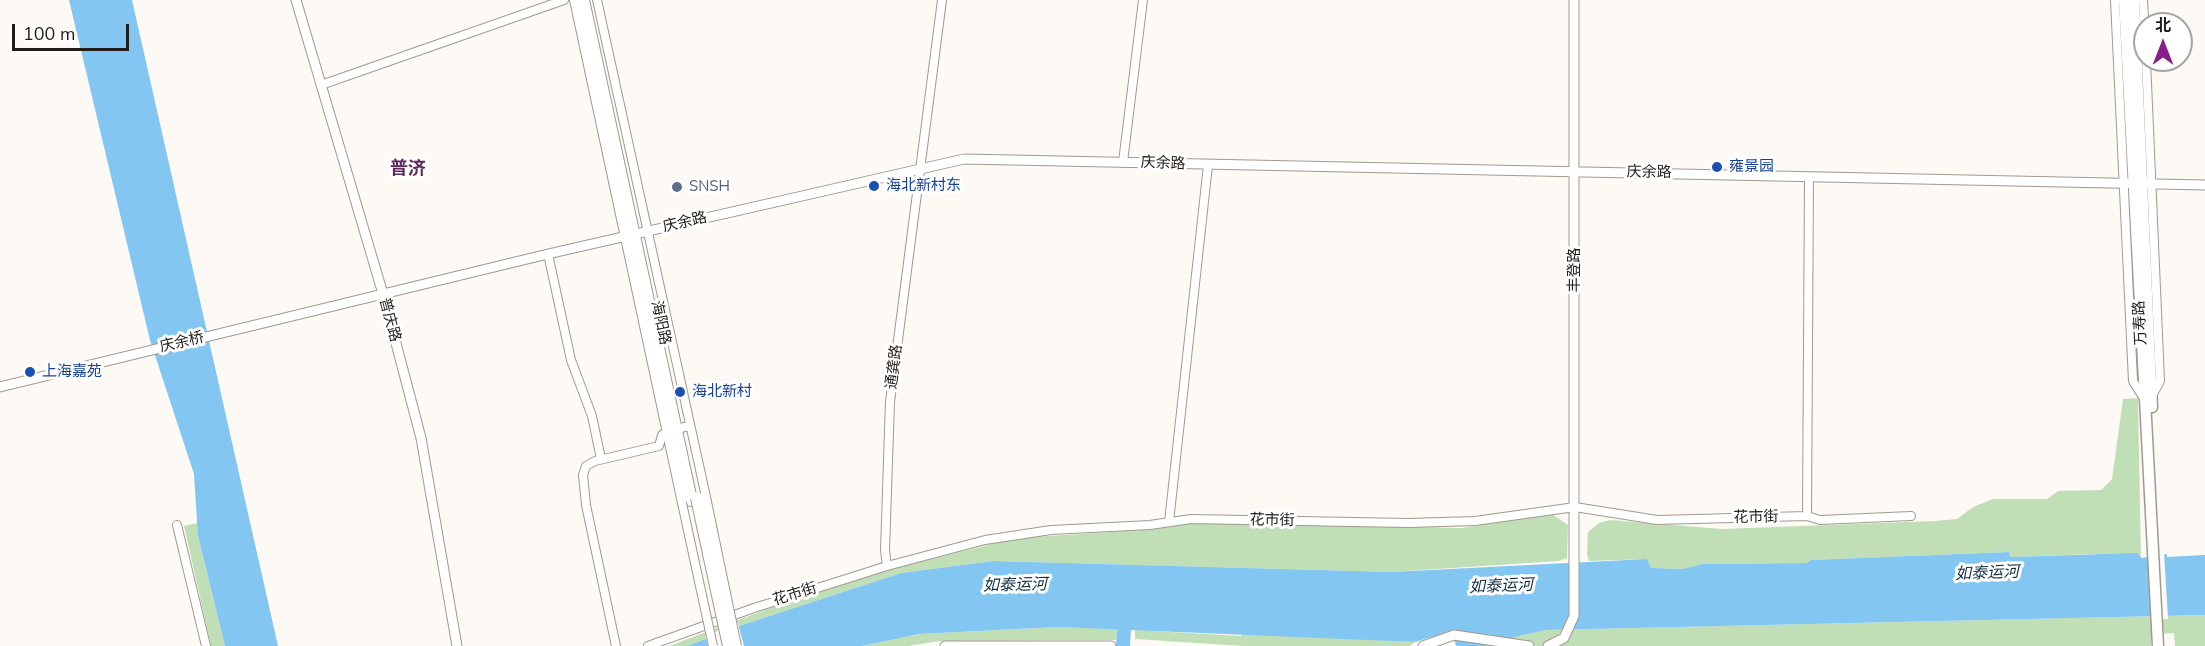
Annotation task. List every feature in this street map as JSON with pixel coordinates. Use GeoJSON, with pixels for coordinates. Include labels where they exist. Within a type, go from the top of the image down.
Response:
{"type":"FeatureCollection","features":[{"type":"Feature","properties":{"kind":"main road","name":"海阳路"},"geometry":{"type":"LineString","coordinates":[[583,0],[637,234]]}},
{"type":"Feature","properties":{"kind":"main road","name":"海阳路"},"geometry":{"type":"LineString","coordinates":[[590,0],[678,429],[729,646]]}},
{"type":"Feature","properties":{"kind":"main road","name":"万寿路"},"geometry":{"type":"LineString","coordinates":[[2124,0],[2138,184]]}},
{"type":"Feature","properties":{"kind":"main road","name":"万寿路"},"geometry":{"type":"LineString","coordinates":[[2134,0],[2138,184],[2161,642]]}},
{"type":"Feature","properties":{"kind":"main road","name":"海阳路"},"geometry":{"type":"LineString","coordinates":[[694,500],[722,646]]}},
{"type":"Feature","properties":{"kind":"street","name":"普庆路"},"geometry":{"type":"LineString","coordinates":[[296,0],[382,294],[421,438],[456,646]]}},
{"type":"Feature","properties":{"kind":"street"},"geometry":{"type":"LineString","coordinates":[[321,85],[564,0]]}},
{"type":"Feature","properties":{"kind":"street"},"geometry":{"type":"LineString","coordinates":[[574,0],[637,234]]}},
{"type":"Feature","properties":{"kind":"street"},"geometry":{"type":"LineString","coordinates":[[597,0],[637,234]]}},
{"type":"Feature","properties":{"kind":"street","name":"通龚路"},"geometry":{"type":"LineString","coordinates":[[887,566],[885,550],[891,402],[942,0]]}},
{"type":"Feature","properties":{"kind":"street"},"geometry":{"type":"LineString","coordinates":[[1123,162],[1143,0]]}},
{"type":"Feature","properties":{"kind":"street","name":"丰登路"},"geometry":{"type":"LineString","coordinates":[[1548,646],[1564,638],[1574,616],[1574,0]]}},
{"type":"Feature","properties":{"kind":"street"},"geometry":{"type":"LineString","coordinates":[[2115,0],[2160,381],[2148,398]]}},
{"type":"Feature","properties":{"kind":"street"},"geometry":{"type":"LineString","coordinates":[[2138,184],[2145,72]]}},
{"type":"Feature","properties":{"kind":"street","name":"庆余路"},"geometry":{"type":"LineString","coordinates":[[213,336],[549,254],[920,168],[977,159],[2205,185]]}},
{"type":"Feature","properties":{"kind":"street"},"geometry":{"type":"LineString","coordinates":[[1168,522],[1208,165]]}},
{"type":"Feature","properties":{"kind":"street"},"geometry":{"type":"LineString","coordinates":[[1807,516],[1809,177]]}},
{"type":"Feature","properties":{"kind":"street"},"geometry":{"type":"LineString","coordinates":[[549,254],[571,360],[592,416],[601,459]]}},
{"type":"Feature","properties":{"kind":"street","name":"庆余桥"},"geometry":{"type":"LineString","coordinates":[[0,387],[213,336]]}},
{"type":"Feature","properties":{"kind":"street"},"geometry":{"type":"LineString","coordinates":[[616,646],[583,489],[583,475],[586,466],[601,459],[659,446],[662,435],[678,429]]}},
{"type":"Feature","properties":{"kind":"street"},"geometry":{"type":"LineString","coordinates":[[694,500],[712,646]]}},
{"type":"Feature","properties":{"kind":"street"},"geometry":{"type":"LineString","coordinates":[[694,500],[737,646]]}},
{"type":"Feature","properties":{"kind":"street","name":"花市街"},"geometry":{"type":"LineString","coordinates":[[648,646],[753,608],[887,566],[1011,535],[1191,519],[1408,523],[1464,521],[1575,507],[1657,520],[1807,516],[1820,520],[1911,516]]}},
{"type":"Feature","properties":{"kind":"street"},"geometry":{"type":"LineString","coordinates":[[177,525],[206,646]]}},
{"type":"Feature","properties":{"kind":"street"},"geometry":{"type":"LineString","coordinates":[[1423,646],[1454,635],[1529,646]]}},
{"type":"Feature","properties":{"kind":"street"},"geometry":{"type":"LineString","coordinates":[[945,646],[1111,646]]}},
{"type":"Feature","properties":{"kind":"green space"},"geometry":{"type":"Polygon","coordinates":[[[2138,398],[2141,559],[2094,554],[2009,557],[2008,552],[1811,560],[1808,563],[1702,564],[1683,569],[1651,568],[1647,559],[1589,561],[1588,532],[1599,523],[1610,520],[1722,529],[1935,521],[1957,519],[1973,507],[1993,499],[2047,499],[2058,491],[2101,490],[2112,479],[2123,399],[2138,398]]]}},
{"type":"Feature","properties":{"kind":"green space"},"geometry":{"type":"Polygon","coordinates":[[[1552,514],[1568,525],[1567,558],[1559,561],[1391,572],[993,561],[901,573],[742,625],[687,646],[669,646],[789,601],[896,568],[1016,538],[1142,530],[1190,522],[1462,528],[1552,514]]]}},
{"type":"Feature","properties":{"kind":"green space"},"geometry":{"type":"Polygon","coordinates":[[[198,523],[198,536],[225,646],[211,646],[184,526],[198,523]]]}},
{"type":"Feature","properties":{"kind":"green space"},"geometry":{"type":"Polygon","coordinates":[[[2205,615],[2205,646],[2175,646],[2174,633],[2151,635],[2151,646],[1493,646],[1515,637],[1546,630],[2205,615]]]}},
{"type":"Feature","properties":{"kind":"green space"},"geometry":{"type":"Polygon","coordinates":[[[1058,627],[1117,629],[1116,640],[940,641],[908,646],[862,646],[919,634],[1058,627]]]}},
{"type":"Feature","properties":{"kind":"green space"},"geometry":{"type":"Polygon","coordinates":[[[1135,630],[1415,642],[1410,646],[1243,646],[1135,639],[1135,630]]]}},
{"type":"Feature","properties":{"kind":"water"},"geometry":{"type":"Polygon","coordinates":[[[69,0],[132,0],[278,646],[225,646],[198,536],[194,474],[150,340],[69,0]]]}},
{"type":"Feature","properties":{"kind":"water","name":"如泰运河"},"geometry":{"type":"Polygon","coordinates":[[[2009,552],[2010,557],[2137,553],[2141,558],[2167,554],[2167,557],[2205,555],[2205,615],[1546,630],[1515,637],[1493,646],[1456,646],[1455,642],[1441,634],[1415,642],[1058,627],[919,634],[862,646],[687,646],[742,625],[901,573],[993,561],[1391,572],[1647,559],[1651,568],[1683,569],[1702,564],[1807,563],[1811,560],[2009,552]]]}},
{"type":"Feature","properties":{"kind":"pier"},"geometry":{"type":"Polygon","coordinates":[[[2164,552],[2168,619],[2152,619],[2149,554],[2164,552]]]}},
{"type":"Feature","properties":{"kind":"pier"},"geometry":{"type":"Polygon","coordinates":[[[738,623],[744,646],[708,646],[705,636],[738,623]]]}},
{"type":"Feature","properties":{"kind":"waterway"},"geometry":{"type":"LineString","coordinates":[[1123,646],[1125,612]]}},
{"type":"Feature","properties":{"kind":"place","name":"雍景园"},"geometry":{"type":"Point","coordinates":[1717,167]}},
{"type":"Feature","properties":{"kind":"place","name":"海北新村东"},"geometry":{"type":"Point","coordinates":[874,186]}},
{"type":"Feature","properties":{"kind":"place","name":"SNSH"},"geometry":{"type":"Point","coordinates":[677,187]}},
{"type":"Feature","properties":{"kind":"place","name":"上海嘉苑"},"geometry":{"type":"Point","coordinates":[30,372]}},
{"type":"Feature","properties":{"kind":"place","name":"海北新村"},"geometry":{"type":"Point","coordinates":[680,392]}},
{"type":"Feature","properties":{"kind":"district","name":"普济"},"geometry":{"type":"Point","coordinates":[408,170]}}]}
